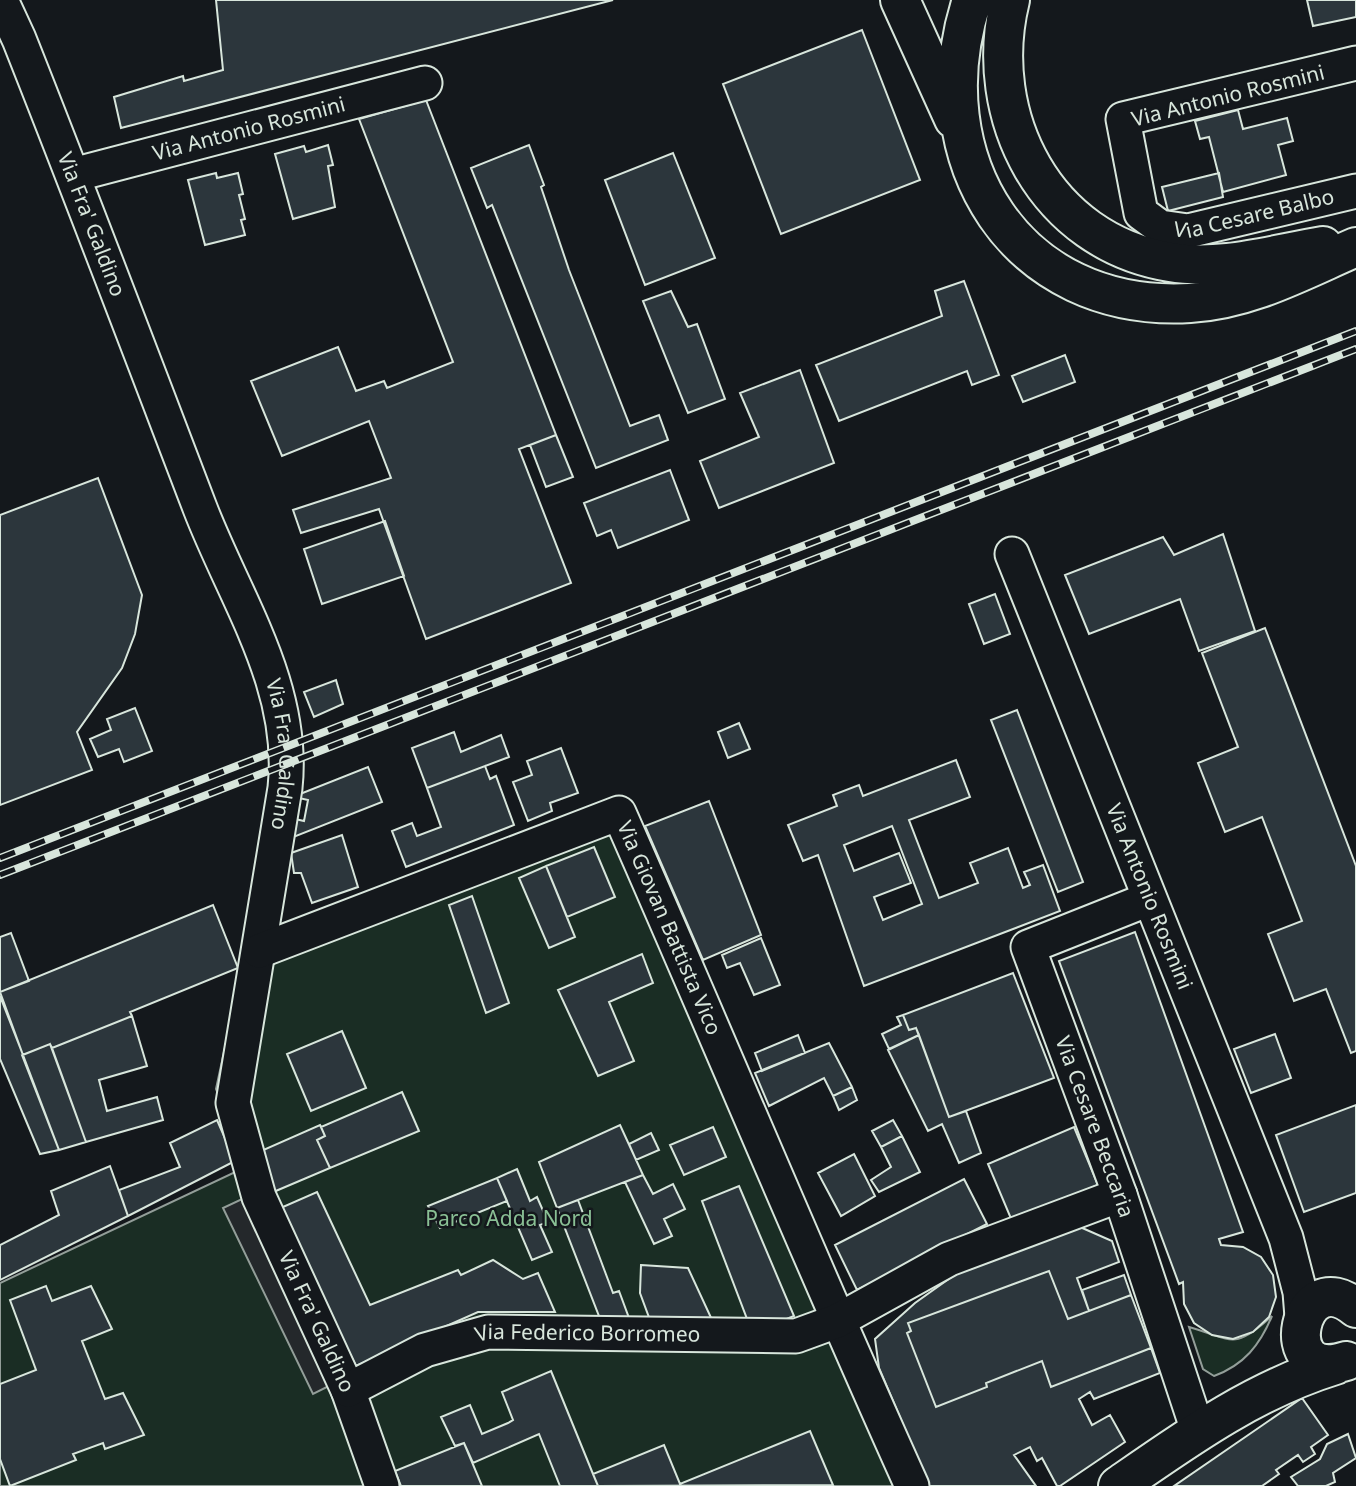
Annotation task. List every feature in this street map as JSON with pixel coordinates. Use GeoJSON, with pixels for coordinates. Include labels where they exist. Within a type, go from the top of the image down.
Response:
{"type":"FeatureCollection","features":[{"type":"Feature","properties":{"kind":"main road"},"geometry":{"type":"LineString","coordinates":[[900,0],[964,142]]}},
{"type":"Feature","properties":{"kind":"main road"},"geometry":{"type":"LineString","coordinates":[[972,0],[959,65],[964,142],[970,169],[981,193],[1005,229],[1069,278],[1107,296],[1176,304],[1218,300],[1260,288],[1356,247]]}},
{"type":"Feature","properties":{"kind":"main road"},"geometry":{"type":"LineString","coordinates":[[1010,0],[1005,28],[1003,78],[1016,136],[1045,189],[1093,233],[1147,257],[1208,265],[1356,241]]}},
{"type":"Feature","properties":{"kind":"main road"},"geometry":{"type":"LineString","coordinates":[[1238,1406],[1316,1303],[1349,1302]]}},
{"type":"Feature","properties":{"kind":"main road"},"geometry":{"type":"LineString","coordinates":[[1300,1324],[1301,1345],[1310,1357],[1321,1363],[1349,1363]]}},
{"type":"Feature","properties":{"kind":"main road"},"geometry":{"type":"LineString","coordinates":[[1118,1486],[1198,1430],[1238,1406],[1302,1375],[1349,1363]]}},
{"type":"Feature","properties":{"kind":"street","name":"Via Fra' Galdino"},"geometry":{"type":"LineString","coordinates":[[1,0],[73,175],[217,552],[263,652],[283,713],[287,765],[233,1103],[259,1197],[348,1390],[382,1486]]}},
{"type":"Feature","properties":{"kind":"street","name":"Via Fra' Galdino"},"geometry":{"type":"LineString","coordinates":[[14,0],[19,39]]}},
{"type":"Feature","properties":{"kind":"street","name":"Via Antonio Rosmini"},"geometry":{"type":"LineString","coordinates":[[1152,224],[1138,205],[1123,119],[1356,64]]}},
{"type":"Feature","properties":{"kind":"street","name":"Via Antonio Rosmini"},"geometry":{"type":"LineString","coordinates":[[73,175],[425,83]]}},
{"type":"Feature","properties":{"kind":"street","name":"Via Cesare Balbo"},"geometry":{"type":"LineString","coordinates":[[1152,224],[1188,231],[1356,191]]}},
{"type":"Feature","properties":{"kind":"street","name":"Via Antonio Rosmini"},"geometry":{"type":"LineString","coordinates":[[1012,554],[1286,1238],[1300,1292],[1300,1324]]}},
{"type":"Feature","properties":{"kind":"street","name":"Via Giovan Battista Vico"},"geometry":{"type":"LineString","coordinates":[[259,951],[619,813],[726,1054],[837,1321]]}},
{"type":"Feature","properties":{"kind":"street","name":"Via Cesare Beccaria"},"geometry":{"type":"LineString","coordinates":[[1149,899],[1028,947],[1120,1195],[1198,1430]]}},
{"type":"Feature","properties":{"kind":"street","name":"Via Federico Borromeo"},"geometry":{"type":"LineString","coordinates":[[348,1390],[425,1350],[488,1332],[796,1336],[837,1321],[949,1259],[1120,1195]]}},
{"type":"Feature","properties":{"kind":"street","name":"Via Antonio Rosmini"},"geometry":{"type":"LineString","coordinates":[[1286,1238],[1318,1282],[1349,1302]]}},
{"type":"Feature","properties":{"kind":"street"},"geometry":{"type":"LineString","coordinates":[[837,1321],[912,1486]]}},
{"type":"Feature","properties":{"kind":"green space","name":"Parco Adda Nord"},"geometry":{"type":"Polygon","coordinates":[[[614,798],[923,1486],[0,1486],[0,1283],[246,1167],[216,1089],[246,950],[614,798]]]}},
{"type":"Feature","properties":{"kind":"green space"},"geometry":{"type":"Polygon","coordinates":[[[1272,1316],[1256,1345],[1242,1360],[1214,1376],[1203,1369],[1189,1327],[1225,1338],[1241,1338],[1272,1316]]]}},
{"type":"Feature","properties":{"kind":"shaded area"},"geometry":{"type":"Polygon","coordinates":[[[242,1199],[331,1385],[313,1394],[223,1208],[242,1199]]]}},
{"type":"Feature","properties":{"kind":"building"},"geometry":{"type":"Polygon","coordinates":[[[216,0],[613,0],[121,128],[114,97],[183,76],[184,81],[223,70],[216,0]]]}},
{"type":"Feature","properties":{"kind":"building"},"geometry":{"type":"Polygon","coordinates":[[[1307,0],[1356,0],[1356,17],[1313,26],[1307,0]]]}},
{"type":"Feature","properties":{"kind":"building"},"geometry":{"type":"Polygon","coordinates":[[[862,30],[920,180],[781,234],[723,84],[862,30]]]}},
{"type":"Feature","properties":{"kind":"building"},"geometry":{"type":"Polygon","coordinates":[[[426,100],[556,435],[519,449],[571,583],[426,639],[379,509],[301,533],[293,510],[391,478],[369,421],[282,456],[251,381],[338,347],[356,391],[384,381],[387,388],[453,362],[359,119],[426,100]]]}},
{"type":"Feature","properties":{"kind":"building"},"geometry":{"type":"Polygon","coordinates":[[[1238,110],[1243,129],[1287,118],[1293,141],[1278,145],[1286,175],[1223,192],[1209,137],[1200,139],[1195,121],[1238,110]]]}},
{"type":"Feature","properties":{"kind":"building"},"geometry":{"type":"Polygon","coordinates":[[[328,145],[333,165],[328,166],[335,207],[293,219],[275,154],[304,146],[306,152],[328,145]]]}},
{"type":"Feature","properties":{"kind":"building"},"geometry":{"type":"Polygon","coordinates":[[[529,145],[569,270],[630,426],[659,415],[668,440],[596,468],[492,205],[487,208],[471,168],[529,145]]]}},
{"type":"Feature","properties":{"kind":"building"},"geometry":{"type":"Polygon","coordinates":[[[673,153],[715,258],[645,285],[605,180],[673,153]]]}},
{"type":"Feature","properties":{"kind":"building"},"geometry":{"type":"Polygon","coordinates":[[[216,173],[217,178],[238,173],[243,194],[239,195],[245,219],[241,220],[245,235],[205,245],[188,180],[216,173]]]}},
{"type":"Feature","properties":{"kind":"building"},"geometry":{"type":"Polygon","coordinates":[[[1219,173],[1223,197],[1168,211],[1162,187],[1219,173]]]}},
{"type":"Feature","properties":{"kind":"building"},"geometry":{"type":"Polygon","coordinates":[[[964,281],[999,375],[972,385],[967,371],[839,421],[816,365],[942,316],[935,291],[964,281]]]}},
{"type":"Feature","properties":{"kind":"building"},"geometry":{"type":"Polygon","coordinates":[[[671,291],[688,327],[697,324],[725,399],[688,413],[643,301],[671,291]]]}},
{"type":"Feature","properties":{"kind":"building"},"geometry":{"type":"Polygon","coordinates":[[[1065,355],[1075,382],[1023,402],[1012,376],[1065,355]]]}},
{"type":"Feature","properties":{"kind":"building"},"geometry":{"type":"Polygon","coordinates":[[[800,370],[834,463],[719,508],[700,461],[759,437],[740,393],[800,370]]]}},
{"type":"Feature","properties":{"kind":"building"},"geometry":{"type":"Polygon","coordinates":[[[556,435],[573,477],[546,487],[530,445],[556,435]]]}},
{"type":"Feature","properties":{"kind":"building"},"geometry":{"type":"Polygon","coordinates":[[[670,470],[689,520],[618,548],[611,530],[597,536],[584,503],[670,470]]]}},
{"type":"Feature","properties":{"kind":"building"},"geometry":{"type":"Polygon","coordinates":[[[98,478],[142,595],[135,634],[122,668],[77,732],[92,770],[0,805],[0,515],[98,478]]]}},
{"type":"Feature","properties":{"kind":"building"},"geometry":{"type":"Polygon","coordinates":[[[385,521],[404,576],[322,604],[304,549],[385,521]]]}},
{"type":"Feature","properties":{"kind":"building"},"geometry":{"type":"Polygon","coordinates":[[[1223,534],[1255,631],[1199,651],[1180,599],[1089,634],[1065,575],[1163,537],[1174,555],[1223,534]]]}},
{"type":"Feature","properties":{"kind":"building"},"geometry":{"type":"Polygon","coordinates":[[[995,594],[1010,634],[984,644],[969,604],[995,594]]]}},
{"type":"Feature","properties":{"kind":"building"},"geometry":{"type":"Polygon","coordinates":[[[1265,628],[1356,866],[1356,1051],[1351,1053],[1326,989],[1294,1001],[1268,934],[1302,921],[1262,817],[1225,832],[1198,763],[1238,747],[1202,653],[1265,628]]]}},
{"type":"Feature","properties":{"kind":"building"},"geometry":{"type":"Polygon","coordinates":[[[336,680],[343,704],[314,717],[304,692],[336,680]]]}},
{"type":"Feature","properties":{"kind":"building"},"geometry":{"type":"Polygon","coordinates":[[[135,708],[152,751],[124,762],[119,749],[98,757],[90,739],[111,730],[107,719],[135,708]]]}},
{"type":"Feature","properties":{"kind":"building"},"geometry":{"type":"Polygon","coordinates":[[[1017,710],[1083,882],[1058,892],[991,720],[1017,710]]]}},
{"type":"Feature","properties":{"kind":"building"},"geometry":{"type":"Polygon","coordinates":[[[739,723],[750,749],[728,758],[718,732],[739,723]]]}},
{"type":"Feature","properties":{"kind":"building"},"geometry":{"type":"Polygon","coordinates":[[[454,732],[461,752],[501,735],[509,757],[427,788],[412,748],[454,732]]]}},
{"type":"Feature","properties":{"kind":"building"},"geometry":{"type":"Polygon","coordinates":[[[561,748],[578,793],[550,803],[552,811],[528,821],[513,782],[532,775],[527,761],[561,748]]]}},
{"type":"Feature","properties":{"kind":"building"},"geometry":{"type":"Polygon","coordinates":[[[956,760],[970,797],[909,820],[939,898],[978,883],[970,863],[1008,848],[1023,888],[1030,885],[1024,872],[1043,865],[1060,911],[864,986],[818,855],[803,861],[788,825],[837,806],[833,795],[859,785],[863,796],[956,760]],[[892,826],[844,845],[854,871],[899,853],[911,883],[874,897],[883,920],[922,904],[892,826]]]}},
{"type":"Feature","properties":{"kind":"building"},"geometry":{"type":"Polygon","coordinates":[[[485,766],[490,779],[496,776],[514,825],[406,867],[392,831],[412,823],[417,836],[441,827],[427,788],[485,766]]]}},
{"type":"Feature","properties":{"kind":"building"},"geometry":{"type":"Polygon","coordinates":[[[368,767],[382,802],[291,838],[295,819],[304,821],[308,800],[299,798],[300,794],[368,767]]]}},
{"type":"Feature","properties":{"kind":"building"},"geometry":{"type":"Polygon","coordinates":[[[709,801],[761,935],[703,960],[645,826],[709,801]]]}},
{"type":"Feature","properties":{"kind":"building"},"geometry":{"type":"Polygon","coordinates":[[[342,835],[358,887],[312,903],[301,873],[294,873],[291,853],[342,835]]]}},
{"type":"Feature","properties":{"kind":"building"},"geometry":{"type":"Polygon","coordinates":[[[594,847],[615,897],[567,917],[546,866],[594,847]]]}},
{"type":"Feature","properties":{"kind":"building"},"geometry":{"type":"Polygon","coordinates":[[[546,866],[575,937],[549,948],[519,878],[546,866]]]}},
{"type":"Feature","properties":{"kind":"building"},"geometry":{"type":"Polygon","coordinates":[[[472,896],[509,1003],[486,1013],[449,905],[472,896]]]}},
{"type":"Feature","properties":{"kind":"building"},"geometry":{"type":"Polygon","coordinates":[[[213,905],[238,968],[130,1012],[132,1016],[52,1048],[50,1044],[23,1055],[0,992],[213,905]]]}},
{"type":"Feature","properties":{"kind":"building"},"geometry":{"type":"Polygon","coordinates":[[[1135,932],[1243,1232],[1219,1239],[1221,1245],[1243,1247],[1261,1257],[1273,1275],[1276,1297],[1269,1317],[1253,1332],[1233,1339],[1212,1335],[1194,1323],[1184,1304],[1183,1282],[1179,1284],[1059,961],[1135,932]]]}},
{"type":"Feature","properties":{"kind":"building"},"geometry":{"type":"Polygon","coordinates":[[[11,933],[29,981],[0,992],[0,937],[11,933]]]}},
{"type":"Feature","properties":{"kind":"building"},"geometry":{"type":"Polygon","coordinates":[[[761,938],[780,985],[754,995],[740,963],[727,968],[722,955],[761,938]]]}},
{"type":"Feature","properties":{"kind":"building"},"geometry":{"type":"Polygon","coordinates":[[[642,954],[653,983],[609,1002],[634,1061],[598,1076],[558,990],[642,954]]]}},
{"type":"Feature","properties":{"kind":"building"},"geometry":{"type":"Polygon","coordinates":[[[1013,973],[1054,1078],[949,1117],[916,1028],[909,1030],[903,1015],[1013,973]]]}},
{"type":"Feature","properties":{"kind":"building"},"geometry":{"type":"Polygon","coordinates":[[[0,996],[59,1150],[40,1154],[0,1059],[0,996]]]}},
{"type":"Feature","properties":{"kind":"building"},"geometry":{"type":"Polygon","coordinates":[[[903,1015],[909,1030],[916,1028],[919,1035],[889,1049],[882,1034],[901,1025],[897,1017],[903,1015]]]}},
{"type":"Feature","properties":{"kind":"building"},"geometry":{"type":"Polygon","coordinates":[[[132,1016],[147,1066],[99,1080],[107,1111],[157,1097],[163,1120],[86,1142],[52,1048],[132,1016]]]}},
{"type":"Feature","properties":{"kind":"building"},"geometry":{"type":"Polygon","coordinates":[[[342,1031],[366,1088],[311,1111],[287,1054],[342,1031]]]}},
{"type":"Feature","properties":{"kind":"building"},"geometry":{"type":"Polygon","coordinates":[[[1275,1034],[1291,1078],[1251,1093],[1234,1049],[1275,1034]]]}},
{"type":"Feature","properties":{"kind":"building"},"geometry":{"type":"Polygon","coordinates":[[[798,1035],[805,1053],[762,1071],[755,1053],[798,1035]]]}},
{"type":"Feature","properties":{"kind":"building"},"geometry":{"type":"Polygon","coordinates":[[[919,1035],[949,1117],[966,1111],[981,1153],[959,1163],[942,1124],[928,1131],[888,1050],[919,1035]]]}},
{"type":"Feature","properties":{"kind":"building"},"geometry":{"type":"Polygon","coordinates":[[[829,1043],[852,1087],[833,1096],[824,1078],[769,1106],[755,1073],[829,1043]]]}},
{"type":"Feature","properties":{"kind":"building"},"geometry":{"type":"Polygon","coordinates":[[[50,1044],[86,1142],[59,1150],[22,1055],[50,1044]]]}},
{"type":"Feature","properties":{"kind":"building"},"geometry":{"type":"Polygon","coordinates":[[[852,1087],[857,1100],[839,1110],[833,1096],[852,1087]]]}},
{"type":"Feature","properties":{"kind":"building"},"geometry":{"type":"Polygon","coordinates":[[[402,1092],[419,1131],[330,1168],[317,1140],[325,1136],[321,1127],[402,1092]]]}},
{"type":"Feature","properties":{"kind":"building"},"geometry":{"type":"Polygon","coordinates":[[[1356,1105],[1356,1193],[1304,1212],[1276,1135],[1356,1105]]]}},
{"type":"Feature","properties":{"kind":"building"},"geometry":{"type":"Polygon","coordinates":[[[217,1120],[235,1161],[128,1216],[119,1190],[180,1167],[170,1143],[217,1120]]]}},
{"type":"Feature","properties":{"kind":"building"},"geometry":{"type":"Polygon","coordinates":[[[893,1120],[902,1136],[881,1147],[872,1131],[893,1120]]]}},
{"type":"Feature","properties":{"kind":"building"},"geometry":{"type":"Polygon","coordinates":[[[320,1125],[325,1136],[317,1140],[330,1168],[271,1193],[261,1151],[320,1125]]]}},
{"type":"Feature","properties":{"kind":"building"},"geometry":{"type":"Polygon","coordinates":[[[620,1125],[643,1175],[557,1208],[539,1162],[620,1125]]]}},
{"type":"Feature","properties":{"kind":"building"},"geometry":{"type":"Polygon","coordinates":[[[713,1127],[726,1157],[684,1175],[670,1145],[713,1127]]]}},
{"type":"Feature","properties":{"kind":"building"},"geometry":{"type":"Polygon","coordinates":[[[1074,1127],[1098,1185],[1012,1221],[988,1164],[1074,1127]]]}},
{"type":"Feature","properties":{"kind":"building"},"geometry":{"type":"Polygon","coordinates":[[[651,1133],[659,1150],[636,1160],[629,1144],[651,1133]]]}},
{"type":"Feature","properties":{"kind":"building"},"geometry":{"type":"Polygon","coordinates":[[[902,1136],[920,1172],[879,1192],[871,1180],[891,1167],[881,1147],[902,1136]]]}},
{"type":"Feature","properties":{"kind":"building"},"geometry":{"type":"Polygon","coordinates":[[[854,1154],[875,1196],[841,1216],[818,1173],[854,1154]]]}},
{"type":"Feature","properties":{"kind":"building"},"geometry":{"type":"Polygon","coordinates":[[[110,1166],[128,1216],[0,1280],[0,1245],[59,1215],[51,1191],[110,1166]]]}},
{"type":"Feature","properties":{"kind":"building"},"geometry":{"type":"Polygon","coordinates":[[[517,1169],[530,1201],[537,1197],[548,1222],[540,1225],[552,1252],[532,1260],[497,1178],[517,1169]]]}},
{"type":"Feature","properties":{"kind":"building"},"geometry":{"type":"Polygon","coordinates":[[[643,1175],[653,1194],[673,1184],[685,1209],[664,1219],[672,1236],[654,1244],[625,1182],[643,1175]]]}},
{"type":"Feature","properties":{"kind":"building"},"geometry":{"type":"Polygon","coordinates":[[[497,1178],[507,1201],[440,1228],[428,1206],[497,1178]]]}},
{"type":"Feature","properties":{"kind":"building"},"geometry":{"type":"Polygon","coordinates":[[[964,1179],[987,1224],[857,1290],[835,1245],[964,1179]]]}},
{"type":"Feature","properties":{"kind":"building"},"geometry":{"type":"Polygon","coordinates":[[[739,1186],[794,1316],[769,1326],[749,1324],[702,1201],[739,1186]]]}},
{"type":"Feature","properties":{"kind":"building"},"geometry":{"type":"Polygon","coordinates":[[[317,1192],[370,1305],[458,1270],[461,1275],[493,1260],[523,1279],[538,1273],[555,1312],[478,1312],[356,1366],[276,1210],[317,1192]]]}},
{"type":"Feature","properties":{"kind":"building"},"geometry":{"type":"Polygon","coordinates":[[[578,1200],[613,1293],[619,1291],[629,1318],[599,1316],[557,1208],[578,1200]]]}},
{"type":"Feature","properties":{"kind":"building"},"geometry":{"type":"Polygon","coordinates":[[[1080,1227],[1112,1241],[1119,1262],[1077,1278],[1089,1311],[1068,1319],[1049,1271],[908,1323],[911,1331],[907,1333],[936,1407],[987,1387],[986,1383],[1042,1361],[1051,1387],[1151,1348],[1160,1373],[1094,1399],[1090,1392],[1079,1399],[1092,1425],[1110,1415],[1125,1442],[1060,1486],[1057,1486],[1042,1458],[1037,1461],[1030,1447],[1014,1455],[1036,1486],[929,1486],[879,1368],[875,1339],[915,1303],[960,1271],[1080,1227]]]}},
{"type":"Feature","properties":{"kind":"building"},"geometry":{"type":"Polygon","coordinates":[[[641,1265],[688,1268],[713,1322],[650,1320],[640,1293],[641,1265]]]}},
{"type":"Feature","properties":{"kind":"building"},"geometry":{"type":"Polygon","coordinates":[[[1049,1271],[1068,1319],[1131,1295],[1151,1348],[1051,1387],[1042,1361],[986,1383],[987,1387],[936,1407],[907,1333],[911,1331],[908,1323],[1049,1271]]]}},
{"type":"Feature","properties":{"kind":"building"},"geometry":{"type":"Polygon","coordinates":[[[1124,1275],[1131,1295],[1089,1311],[1082,1290],[1124,1275]]]}},
{"type":"Feature","properties":{"kind":"building"},"geometry":{"type":"Polygon","coordinates":[[[46,1286],[52,1301],[91,1286],[112,1329],[82,1341],[105,1399],[123,1393],[144,1435],[105,1449],[103,1443],[73,1454],[76,1460],[10,1486],[0,1459],[0,1384],[36,1370],[10,1300],[46,1286]]]}},
{"type":"Feature","properties":{"kind":"building"},"geometry":{"type":"Polygon","coordinates":[[[551,1371],[598,1486],[560,1486],[539,1434],[473,1463],[464,1443],[455,1446],[441,1417],[470,1405],[482,1434],[513,1420],[502,1392],[551,1371]]]}},
{"type":"Feature","properties":{"kind":"building"},"geometry":{"type":"Polygon","coordinates":[[[1302,1398],[1328,1435],[1311,1447],[1315,1454],[1303,1462],[1298,1455],[1276,1470],[1279,1474],[1262,1486],[1174,1486],[1302,1398]]]}},
{"type":"Feature","properties":{"kind":"building"},"geometry":{"type":"Polygon","coordinates":[[[810,1431],[833,1485],[598,1486],[593,1474],[664,1445],[680,1484],[810,1431]]]}},
{"type":"Feature","properties":{"kind":"building"},"geometry":{"type":"Polygon","coordinates":[[[1348,1434],[1356,1458],[1333,1473],[1335,1482],[1326,1486],[1298,1486],[1291,1477],[1320,1459],[1327,1444],[1348,1434]]]}},
{"type":"Feature","properties":{"kind":"building"},"geometry":{"type":"Polygon","coordinates":[[[464,1443],[482,1486],[401,1486],[395,1471],[464,1443]]]}},
{"type":"Feature","properties":{"kind":"railway"},"geometry":{"type":"LineString","coordinates":[[0,858],[1356,331]]}},
{"type":"Feature","properties":{"kind":"railway"},"geometry":{"type":"LineString","coordinates":[[0,875],[1356,349]]}}]}
